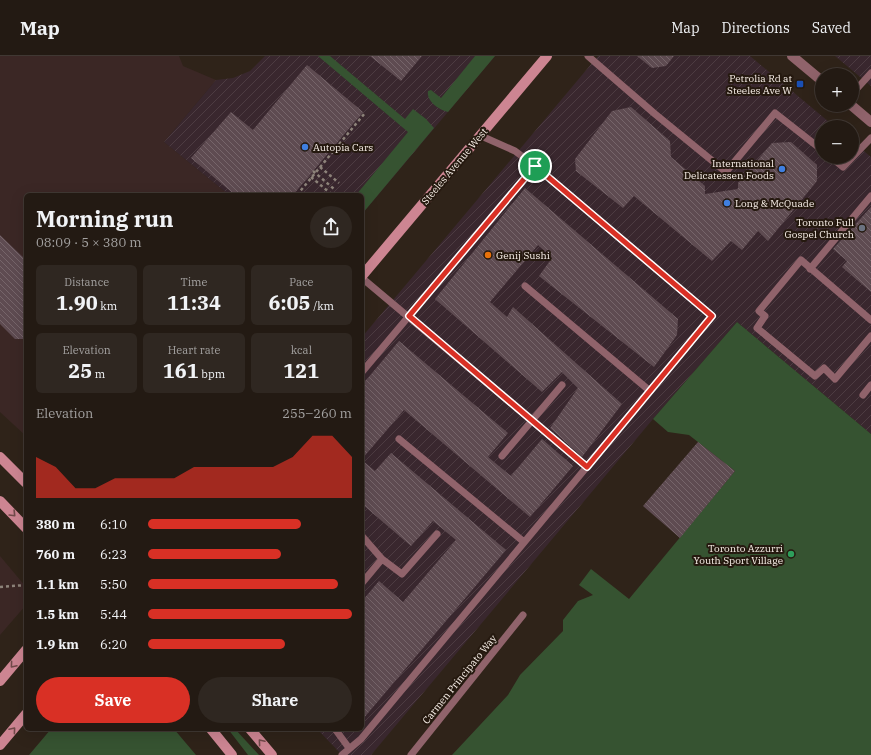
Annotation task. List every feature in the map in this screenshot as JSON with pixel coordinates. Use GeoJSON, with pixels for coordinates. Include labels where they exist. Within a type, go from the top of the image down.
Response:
{"type":"FeatureCollection","features":[{"type":"Feature","properties":{"kind":"main road","name":"Steeles Avenue West"},"geometry":{"type":"LineString","coordinates":[[364,275],[479,135],[547,56]]}},
{"type":"Feature","properties":{"kind":"main road"},"geometry":{"type":"LineString","coordinates":[[0,457],[24,481]]}},
{"type":"Feature","properties":{"kind":"main road"},"geometry":{"type":"LineString","coordinates":[[0,501],[24,526]]}},
{"type":"Feature","properties":{"kind":"main road"},"geometry":{"type":"LineString","coordinates":[[0,681],[24,652]]}},
{"type":"Feature","properties":{"kind":"main road"},"geometry":{"type":"LineString","coordinates":[[0,745],[24,716]]}},
{"type":"Feature","properties":{"kind":"main road"},"geometry":{"type":"LineString","coordinates":[[213,731],[232,755]]}},
{"type":"Feature","properties":{"kind":"main road"},"geometry":{"type":"LineString","coordinates":[[252,731],[272,755]]}},
{"type":"Feature","properties":{"kind":"street"},"geometry":{"type":"LineString","coordinates":[[792,56],[815,75]]}},
{"type":"Feature","properties":{"kind":"street"},"geometry":{"type":"LineString","coordinates":[[859,111],[871,121]]}},
{"type":"Feature","properties":{"kind":"lane"},"geometry":{"type":"LineString","coordinates":[[588,56],[655,114],[726,172],[775,113],[815,144]]}},
{"type":"Feature","properties":{"kind":"lane"},"geometry":{"type":"LineString","coordinates":[[859,86],[871,73]]}},
{"type":"Feature","properties":{"kind":"lane"},"geometry":{"type":"LineString","coordinates":[[342,755],[361,739],[712,316],[535,166],[515,151],[479,135]]}},
{"type":"Feature","properties":{"kind":"lane"},"geometry":{"type":"LineString","coordinates":[[859,151],[871,138]]}},
{"type":"Feature","properties":{"kind":"lane"},"geometry":{"type":"LineString","coordinates":[[364,370],[535,166]]}},
{"type":"Feature","properties":{"kind":"lane"},"geometry":{"type":"LineString","coordinates":[[810,269],[871,196]]}},
{"type":"Feature","properties":{"kind":"lane"},"geometry":{"type":"LineString","coordinates":[[871,320],[801,260],[759,311],[765,316],[757,328],[815,376],[824,368],[835,379],[871,336]]}},
{"type":"Feature","properties":{"kind":"lane"},"geometry":{"type":"LineString","coordinates":[[364,279],[587,467]]}},
{"type":"Feature","properties":{"kind":"lane"},"geometry":{"type":"LineString","coordinates":[[525,286],[650,391]]}},
{"type":"Feature","properties":{"kind":"lane"},"geometry":{"type":"LineString","coordinates":[[502,456],[562,385]]}},
{"type":"Feature","properties":{"kind":"lane"},"geometry":{"type":"LineString","coordinates":[[863,395],[871,385]]}},
{"type":"Feature","properties":{"kind":"lane"},"geometry":{"type":"LineString","coordinates":[[399,439],[524,542]]}},
{"type":"Feature","properties":{"kind":"lane"},"geometry":{"type":"LineString","coordinates":[[364,538],[382,559],[402,574],[437,534]]}},
{"type":"Feature","properties":{"kind":"lane"},"geometry":{"type":"LineString","coordinates":[[364,581],[382,559]]}},
{"type":"Feature","properties":{"kind":"lane","name":"Carmen Principato Way"},"geometry":{"type":"LineString","coordinates":[[411,755],[523,615]]}},
{"type":"Feature","properties":{"kind":"lane"},"geometry":{"type":"LineString","coordinates":[[336,731],[349,748]]}},
{"type":"Feature","properties":{"kind":"path"},"geometry":{"type":"LineString","coordinates":[[298,193],[365,113]]}},
{"type":"Feature","properties":{"kind":"path"},"geometry":{"type":"LineString","coordinates":[[320,167],[339,183]]}},
{"type":"Feature","properties":{"kind":"path"},"geometry":{"type":"LineString","coordinates":[[314,172],[334,189]]}},
{"type":"Feature","properties":{"kind":"path"},"geometry":{"type":"LineString","coordinates":[[311,177],[330,193]]}},
{"type":"Feature","properties":{"kind":"path"},"geometry":{"type":"LineString","coordinates":[[0,587],[24,585]]}},
{"type":"Feature","properties":{"kind":"shaded area"},"geometry":{"type":"Polygon","coordinates":[[[0,56],[179,56],[183,66],[216,80],[164,142],[227,193],[24,193],[24,434],[0,412],[0,56]]]}},
{"type":"Feature","properties":{"kind":"shaded area"},"geometry":{"type":"Polygon","coordinates":[[[265,56],[495,56],[364,212],[364,193],[227,193],[164,142],[216,80],[233,78],[250,71],[265,56]]]}},
{"type":"Feature","properties":{"kind":"shaded area"},"geometry":{"type":"Polygon","coordinates":[[[598,56],[750,56],[815,110],[815,112],[827,120],[815,120],[815,164],[859,164],[859,147],[871,157],[871,434],[737,322],[653,419],[371,755],[342,755],[319,731],[364,731],[364,335],[598,56]]]}},
{"type":"Feature","properties":{"kind":"shaded area"},"geometry":{"type":"Polygon","coordinates":[[[835,56],[871,56],[871,86],[859,76],[859,68],[849,68],[835,56]]]}},
{"type":"Feature","properties":{"kind":"shaded area"},"geometry":{"type":"Polygon","coordinates":[[[0,556],[24,585],[24,607],[0,635],[0,556]]]}},
{"type":"Feature","properties":{"kind":"green space"},"geometry":{"type":"Polygon","coordinates":[[[318,56],[330,56],[405,119],[413,109],[426,119],[434,128],[364,212],[364,193],[358,193],[408,132],[318,56]]]}},
{"type":"Feature","properties":{"kind":"green space"},"geometry":{"type":"Polygon","coordinates":[[[475,56],[495,56],[448,112],[431,102],[428,91],[431,90],[441,98],[475,56]]]}},
{"type":"Feature","properties":{"kind":"green space"},"geometry":{"type":"Polygon","coordinates":[[[737,322],[871,434],[871,755],[452,755],[508,695],[520,675],[563,631],[563,620],[578,601],[593,595],[579,585],[591,569],[629,599],[735,471],[689,435],[668,432],[653,419],[737,322]]]}},
{"type":"Feature","properties":{"kind":"green space"},"geometry":{"type":"Polygon","coordinates":[[[49,731],[176,731],[196,755],[29,755],[49,731]]]}},
{"type":"Feature","properties":{"kind":"green space"},"geometry":{"type":"Polygon","coordinates":[[[230,731],[237,731],[259,755],[248,755],[230,731]]]}},
{"type":"Feature","properties":{"kind":"building"},"geometry":{"type":"Polygon","coordinates":[[[370,56],[422,56],[401,81],[370,56]]]}},
{"type":"Feature","properties":{"kind":"building"},"geometry":{"type":"Polygon","coordinates":[[[637,56],[674,56],[666,66],[652,68],[637,56]]]}},
{"type":"Feature","properties":{"kind":"building"},"geometry":{"type":"Polygon","coordinates":[[[307,65],[363,112],[295,193],[233,193],[191,158],[231,112],[253,130],[307,65]]]}},
{"type":"Feature","properties":{"kind":"building"},"geometry":{"type":"Polygon","coordinates":[[[631,107],[670,141],[671,157],[705,186],[705,194],[738,189],[738,183],[772,143],[791,142],[817,165],[817,181],[768,241],[758,231],[742,250],[731,241],[712,261],[634,196],[623,208],[576,171],[575,159],[612,111],[631,107]]]}},
{"type":"Feature","properties":{"kind":"building"},"geometry":{"type":"Polygon","coordinates":[[[525,188],[678,319],[677,335],[654,367],[539,276],[552,258],[538,245],[490,302],[507,317],[513,307],[622,404],[582,457],[550,428],[578,388],[562,372],[542,392],[435,299],[525,188]]]}},
{"type":"Feature","properties":{"kind":"building","name":"Toronto Full Gospel Church"},"geometry":{"type":"Polygon","coordinates":[[[871,207],[871,292],[842,267],[847,261],[833,249],[871,207]]]}},
{"type":"Feature","properties":{"kind":"building"},"geometry":{"type":"Polygon","coordinates":[[[0,235],[24,258],[24,339],[15,339],[0,324],[0,235]]]}},
{"type":"Feature","properties":{"kind":"building"},"geometry":{"type":"Polygon","coordinates":[[[399,341],[508,433],[488,457],[511,476],[542,439],[573,466],[530,517],[404,410],[364,457],[364,383],[399,341]]]}},
{"type":"Feature","properties":{"kind":"building"},"geometry":{"type":"Polygon","coordinates":[[[698,442],[735,471],[680,538],[643,506],[698,442]]]}},
{"type":"Feature","properties":{"kind":"building"},"geometry":{"type":"Polygon","coordinates":[[[391,453],[506,550],[364,718],[364,599],[379,581],[403,602],[456,540],[433,521],[411,546],[364,506],[364,462],[375,471],[391,453]]]}},
{"type":"Feature","properties":{"kind":"place","name":"Petrolia Rd at Steeles Ave W"},"geometry":{"type":"Point","coordinates":[800,84]}},
{"type":"Feature","properties":{"kind":"place","name":"Autopia Cars"},"geometry":{"type":"Point","coordinates":[305,147]}},
{"type":"Feature","properties":{"kind":"place","name":"International Delicatessen Foods"},"geometry":{"type":"Point","coordinates":[782,169]}},
{"type":"Feature","properties":{"kind":"place","name":"Long & McQuade"},"geometry":{"type":"Point","coordinates":[727,203]}},
{"type":"Feature","properties":{"kind":"place","name":"Toronto Full Gospel Church"},"geometry":{"type":"Point","coordinates":[862,228]}},
{"type":"Feature","properties":{"kind":"place","name":"Genij Sushi"},"geometry":{"type":"Point","coordinates":[488,255]}},
{"type":"Feature","properties":{"kind":"place","name":"Toronto Azzurri Youth Sport Village"},"geometry":{"type":"Point","coordinates":[791,554]}},
{"type":"Feature","properties":{"kind":"route"},"geometry":{"type":"LineString","coordinates":[[535,166],[712,316],[587,467],[409,316],[535,166]]}}]}
